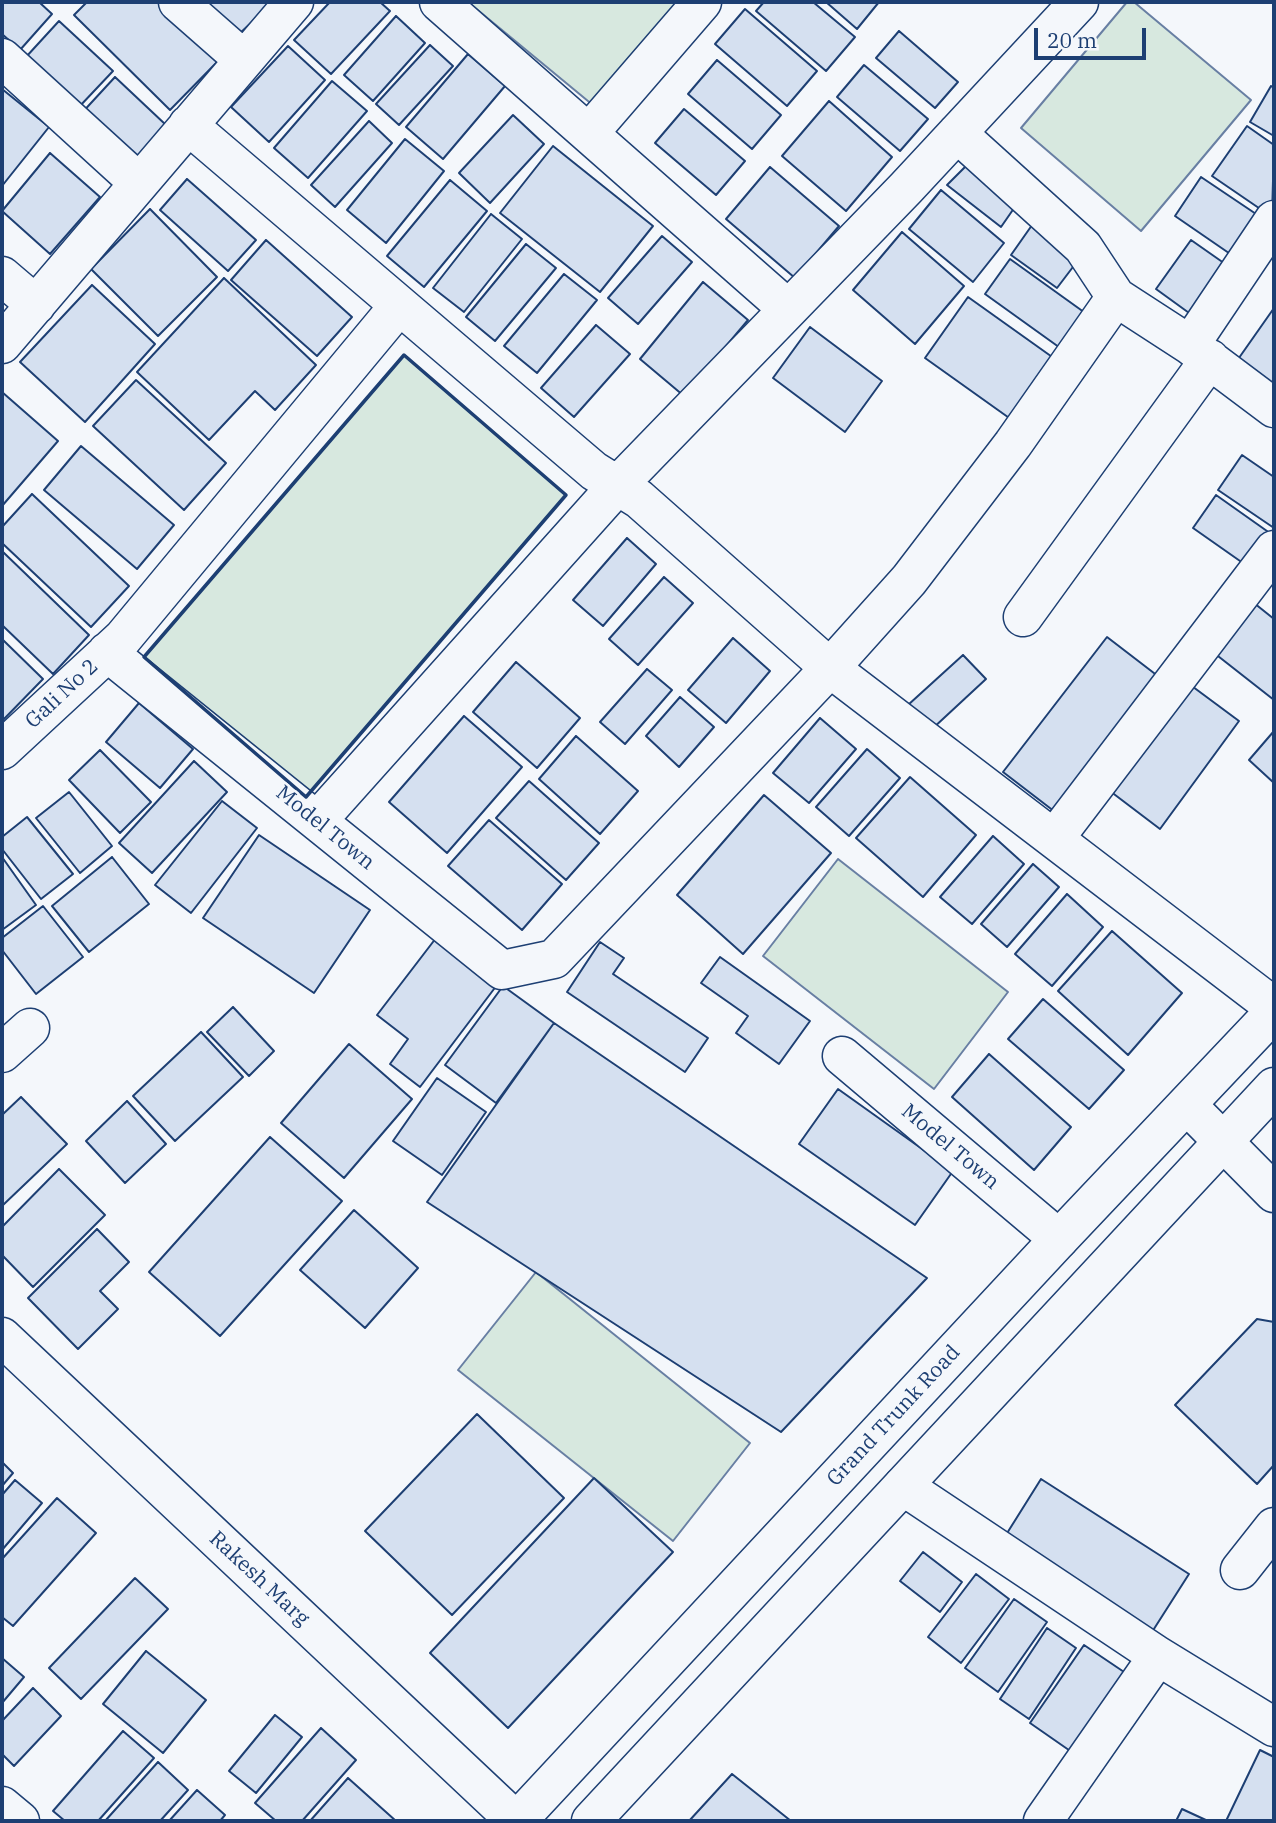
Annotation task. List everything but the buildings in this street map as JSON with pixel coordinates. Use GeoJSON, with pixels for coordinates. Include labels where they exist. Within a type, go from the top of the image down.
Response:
{"type":"FeatureCollection","features":[{"type":"Feature","properties":{"kind":"main road"},"geometry":{"type":"LineString","coordinates":[[178,2],[244,60]]}},
{"type":"Feature","properties":{"kind":"main road"},"geometry":{"type":"LineString","coordinates":[[2,344],[294,2]]}},
{"type":"Feature","properties":{"kind":"main road"},"geometry":{"type":"LineString","coordinates":[[439,2],[788,309]]}},
{"type":"Feature","properties":{"kind":"main road"},"geometry":{"type":"LineString","coordinates":[[589,133],[702,2]]}},
{"type":"Feature","properties":{"kind":"main road"},"geometry":{"type":"LineString","coordinates":[[317,821],[616,487],[957,133],[1079,2]]}},
{"type":"Feature","properties":{"kind":"main road"},"geometry":{"type":"LineString","coordinates":[[2,58],[139,183]]}},
{"type":"Feature","properties":{"kind":"main road"},"geometry":{"type":"LineString","coordinates":[[187,125],[398,307],[616,487],[639,499],[831,668],[1274,1010]]}},
{"type":"Feature","properties":{"kind":"main road"},"geometry":{"type":"LineString","coordinates":[[957,133],[1083,247],[1116,297],[1200,352],[1274,408]]}},
{"type":"Feature","properties":{"kind":"main road"},"geometry":{"type":"LineString","coordinates":[[1023,617],[1200,352],[1274,220]]}},
{"type":"Feature","properties":{"kind":"main road"},"geometry":{"type":"LineString","coordinates":[[2,276],[36,305]]}},
{"type":"Feature","properties":{"kind":"main road"},"geometry":{"type":"LineString","coordinates":[[831,668],[909,580],[958,517],[1116,297]]}},
{"type":"Feature","properties":{"kind":"main road","name":"Gali No 2"},"geometry":{"type":"LineString","coordinates":[[2,750],[115,645],[398,307]]}},
{"type":"Feature","properties":{"kind":"main road"},"geometry":{"type":"LineString","coordinates":[[1054,839],[1274,550]]}},
{"type":"Feature","properties":{"kind":"main road","name":"Model Town"},"geometry":{"type":"LineString","coordinates":[[115,645],[317,821],[502,970],[554,959],[831,668]]}},
{"type":"Feature","properties":{"kind":"main road","name":"Grand Trunk Road"},"geometry":{"type":"LineString","coordinates":[[516,1821],[1274,1010]]}},
{"type":"Feature","properties":{"kind":"main road"},"geometry":{"type":"LineString","coordinates":[[2,1053],[30,1027]]}},
{"type":"Feature","properties":{"kind":"main road","name":"Model Town"},"geometry":{"type":"LineString","coordinates":[[842,1056],[1059,1239]]}},
{"type":"Feature","properties":{"kind":"main road"},"geometry":{"type":"LineString","coordinates":[[591,1821],[1274,1087]]}},
{"type":"Feature","properties":{"kind":"main road"},"geometry":{"type":"LineString","coordinates":[[1187,1105],[1274,1193]]}},
{"type":"Feature","properties":{"kind":"main road","name":"Rakesh Marg"},"geometry":{"type":"LineString","coordinates":[[2,1337],[516,1821]]}},
{"type":"Feature","properties":{"kind":"main road"},"geometry":{"type":"LineString","coordinates":[[903,1486],[1158,1656],[1274,1727]]}},
{"type":"Feature","properties":{"kind":"main road"},"geometry":{"type":"LineString","coordinates":[[1240,1570],[1274,1527]]}},
{"type":"Feature","properties":{"kind":"main road"},"geometry":{"type":"LineString","coordinates":[[1043,1821],[1158,1656]]}},
{"type":"Feature","properties":{"kind":"main road"},"geometry":{"type":"LineString","coordinates":[[2,1806],[20,1821]]}},
{"type":"Feature","properties":{"kind":"shaded area"},"geometry":{"type":"Polygon","coordinates":[[[468,2],[679,2],[594,106],[468,2]]]}},
{"type":"Feature","properties":{"kind":"shaded area"},"geometry":{"type":"Polygon","coordinates":[[[1127,2],[1134,2],[1251,100],[1141,231],[1021,128],[1127,2]]]}},
{"type":"Feature","properties":{"kind":"shaded area"},"geometry":{"type":"Polygon","coordinates":[[[404,355],[566,495],[306,797],[144,657],[404,355]]]}},
{"type":"Feature","properties":{"kind":"shaded area"},"geometry":{"type":"Polygon","coordinates":[[[838,859],[1008,992],[934,1089],[763,956],[838,859]]]}},
{"type":"Feature","properties":{"kind":"shaded area"},"geometry":{"type":"Polygon","coordinates":[[[536,1272],[750,1443],[673,1541],[458,1370],[536,1272]]]}},
{"type":"Feature","properties":{"kind":"wall"},"geometry":{"type":"LineString","coordinates":[[404,355],[566,495],[306,797],[144,657],[404,355]]}}]}
